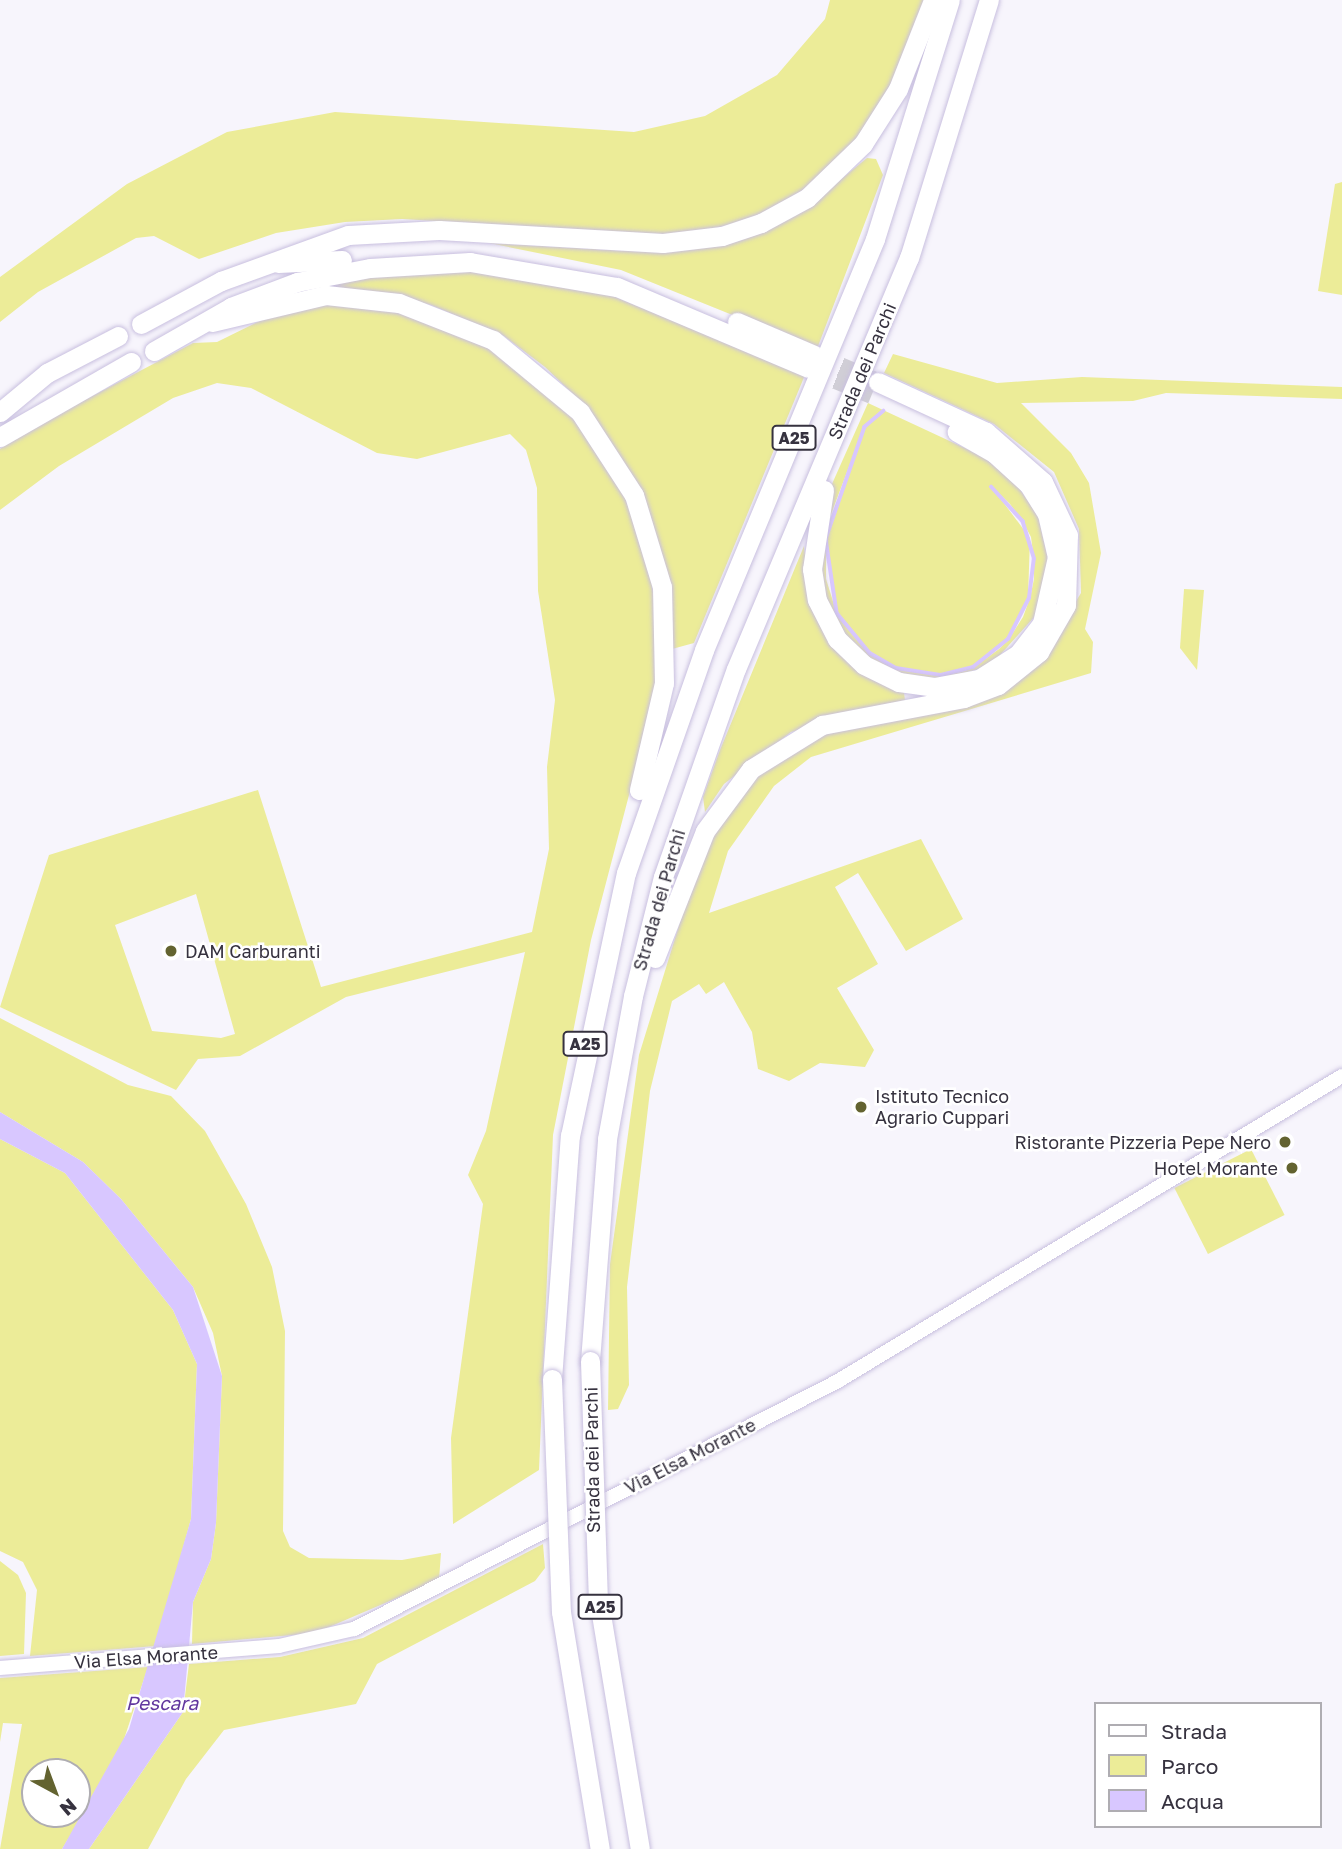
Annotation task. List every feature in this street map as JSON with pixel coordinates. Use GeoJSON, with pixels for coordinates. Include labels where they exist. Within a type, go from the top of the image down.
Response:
{"type":"FeatureCollection","features":[{"type":"Feature","properties":{"kind":"highway"},"geometry":{"type":"LineString","coordinates":[[141,324],[221,281],[273,263],[316,243],[379,232],[652,243],[708,239],[761,223],[807,198],[863,144],[898,89],[933,0]]}},
{"type":"Feature","properties":{"kind":"highway","name":"Strada dei Parchi"},"geometry":{"type":"LineString","coordinates":[[600,1849],[561,1612],[552,1379],[570,1136],[626,873],[704,650],[892,194],[950,0]]}},
{"type":"Feature","properties":{"kind":"highway","name":"Strada dei Parchi"},"geometry":{"type":"LineString","coordinates":[[640,1849],[599,1605],[590,1361],[595,1240],[619,1066],[660,890],[702,757],[878,335],[940,171],[989,0]]}},
{"type":"Feature","properties":{"kind":"highway"},"geometry":{"type":"LineString","coordinates":[[154,351],[270,291],[346,271],[501,264],[639,294],[811,361],[644,283],[551,258],[439,249],[273,263]]}},
{"type":"Feature","properties":{"kind":"highway"},"geometry":{"type":"LineString","coordinates":[[212,322],[326,295],[399,303],[454,321],[548,380],[620,468],[646,524],[662,587],[664,683],[623,845],[626,873]]}},
{"type":"Feature","properties":{"kind":"highway"},"geometry":{"type":"LineString","coordinates":[[619,1066],[632,1052],[680,883],[741,778],[788,741],[822,725],[953,700],[998,685],[1038,652],[1066,605],[1068,535],[1043,482],[986,432],[875,388],[994,453],[1028,484],[1050,523],[1057,557],[1050,607],[1018,654],[979,679],[934,688],[887,677],[848,652],[817,600],[815,518],[878,363],[878,335]]}},
{"type":"Feature","properties":{"kind":"highway"},"geometry":{"type":"LineString","coordinates":[[0,412],[47,373],[118,336]]}},
{"type":"Feature","properties":{"kind":"highway"},"geometry":{"type":"LineString","coordinates":[[0,437],[131,362]]}},
{"type":"Feature","properties":{"kind":"main road","name":"Via Elsa Morante"},"geometry":{"type":"LineString","coordinates":[[0,1668],[279,1646],[337,1635],[410,1604],[838,1381],[1342,1078]]}},
{"type":"Feature","properties":{"kind":"green space"},"geometry":{"type":"Polygon","coordinates":[[[830,0],[924,0],[881,109],[822,178],[760,217],[684,236],[402,219],[345,222],[276,233],[199,259],[154,236],[136,238],[38,292],[0,322],[0,277],[127,184],[227,132],[335,112],[634,132],[705,116],[777,75],[825,19],[830,0]]]}},
{"type":"Feature","properties":{"kind":"green space"},"geometry":{"type":"Polygon","coordinates":[[[867,158],[876,159],[883,175],[817,349],[621,270],[489,243],[627,251],[719,245],[801,212],[867,158]]]}},
{"type":"Feature","properties":{"kind":"green space"},"geometry":{"type":"Polygon","coordinates":[[[1342,182],[1342,295],[1318,291],[1335,184],[1342,182]]]}},
{"type":"Feature","properties":{"kind":"green space"},"geometry":{"type":"Polygon","coordinates":[[[461,269],[603,292],[805,375],[694,643],[672,649],[662,557],[574,395],[545,367],[504,336],[431,305],[399,297],[294,294],[335,281],[461,269]]]}},
{"type":"Feature","properties":{"kind":"green space"},"geometry":{"type":"Polygon","coordinates":[[[320,303],[403,311],[489,347],[564,406],[620,484],[650,566],[660,655],[650,715],[591,940],[553,1135],[539,1470],[453,1524],[451,1438],[483,1204],[468,1175],[486,1131],[525,952],[346,997],[240,1056],[198,1059],[176,1090],[0,1007],[49,855],[258,790],[321,987],[532,932],[549,849],[547,767],[555,700],[538,591],[537,488],[526,450],[510,434],[417,459],[377,453],[251,388],[217,383],[173,398],[59,466],[0,510],[0,449],[28,430],[193,343],[217,342],[278,312],[320,303]],[[196,894],[115,925],[152,1031],[221,1038],[235,1034],[196,894]]]}},
{"type":"Feature","properties":{"kind":"green space"},"geometry":{"type":"Polygon","coordinates":[[[893,354],[997,383],[1082,377],[1342,387],[1342,399],[1166,393],[1133,401],[1021,403],[1071,453],[1089,483],[1101,553],[1085,629],[1093,642],[1091,673],[811,757],[774,786],[728,851],[709,913],[921,839],[963,919],[906,951],[858,873],[835,887],[878,964],[837,988],[874,1050],[865,1067],[820,1063],[789,1081],[758,1069],[752,1032],[724,982],[706,994],[699,984],[672,1001],[650,1091],[627,1287],[629,1385],[618,1409],[608,1410],[610,1264],[639,1055],[702,851],[766,765],[805,739],[1038,663],[1081,593],[1079,529],[1054,472],[994,424],[884,373],[893,354]]]}},
{"type":"Feature","properties":{"kind":"green space"},"geometry":{"type":"Polygon","coordinates":[[[868,403],[884,410],[984,457],[1019,488],[1038,516],[1048,559],[1037,614],[990,666],[933,681],[881,669],[832,621],[816,570],[828,493],[868,403]],[[884,410],[864,427],[830,517],[826,538],[826,579],[837,614],[827,539],[865,428],[884,410]],[[991,486],[1030,538],[1028,598],[1008,638],[973,666],[943,675],[973,668],[1009,639],[1023,617],[1034,579],[1034,560],[1031,537],[1010,504],[991,486]]]}},
{"type":"Feature","properties":{"kind":"green space"},"geometry":{"type":"Polygon","coordinates":[[[804,546],[810,600],[904,692],[905,701],[791,732],[724,784],[705,812],[703,797],[720,750],[804,546]]]}},
{"type":"Feature","properties":{"kind":"green space"},"geometry":{"type":"Polygon","coordinates":[[[1184,589],[1204,590],[1197,670],[1180,648],[1184,589]]]}},
{"type":"Feature","properties":{"kind":"green space"},"geometry":{"type":"Polygon","coordinates":[[[0,1018],[128,1085],[171,1096],[205,1131],[246,1204],[272,1267],[285,1331],[283,1531],[290,1547],[309,1558],[402,1560],[441,1553],[439,1580],[315,1633],[192,1644],[193,1602],[211,1559],[216,1523],[222,1376],[213,1333],[193,1287],[121,1199],[83,1162],[0,1112],[0,1018]]]}},
{"type":"Feature","properties":{"kind":"green space"},"geometry":{"type":"Polygon","coordinates":[[[0,1139],[65,1173],[173,1310],[197,1364],[191,1519],[156,1646],[30,1656],[37,1590],[23,1562],[0,1551],[0,1139]]]}},
{"type":"Feature","properties":{"kind":"green space"},"geometry":{"type":"Polygon","coordinates":[[[1251,1149],[1285,1215],[1208,1254],[1174,1188],[1251,1149]]]}},
{"type":"Feature","properties":{"kind":"green space"},"geometry":{"type":"Polygon","coordinates":[[[543,1544],[545,1568],[535,1581],[377,1664],[356,1704],[224,1730],[186,1779],[148,1849],[89,1849],[183,1712],[189,1664],[280,1657],[363,1638],[543,1544]]]}},
{"type":"Feature","properties":{"kind":"green space"},"geometry":{"type":"Polygon","coordinates":[[[0,1561],[18,1575],[26,1593],[24,1654],[0,1656],[0,1561]]]}},
{"type":"Feature","properties":{"kind":"green space"},"geometry":{"type":"Polygon","coordinates":[[[148,1667],[117,1760],[91,1802],[91,1758],[21,1758],[21,1828],[75,1828],[62,1849],[0,1849],[22,1724],[3,1723],[0,1742],[0,1678],[148,1667]]]}},
{"type":"Feature","properties":{"kind":"water","name":"Pescara"},"geometry":{"type":"Polygon","coordinates":[[[0,1112],[83,1162],[121,1199],[193,1287],[222,1376],[216,1523],[211,1559],[193,1602],[183,1712],[89,1849],[62,1849],[74,1828],[91,1828],[91,1797],[129,1729],[191,1519],[197,1364],[173,1310],[65,1173],[0,1139],[0,1112]]]}},
{"type":"Feature","properties":{"kind":"waterway"},"geometry":{"type":"LineString","coordinates":[[884,411],[865,427],[826,539],[837,613],[870,653],[896,668],[941,675],[973,667],[1008,639],[1029,598],[1034,559],[1023,522],[991,487]]}},
{"type":"Feature","properties":{"kind":"tunnel"},"geometry":{"type":"LineString","coordinates":[[814,355],[873,380]]}},
{"type":"Feature","properties":{"kind":"tunnel"},"geometry":{"type":"LineString","coordinates":[[809,368],[872,394]]}},
{"type":"Feature","properties":{"kind":"place","name":"DAM Carburanti"},"geometry":{"type":"Point","coordinates":[171,951]}},
{"type":"Feature","properties":{"kind":"place","name":"Istituto Tecnico Agrario Cuppari"},"geometry":{"type":"Point","coordinates":[861,1107]}},
{"type":"Feature","properties":{"kind":"place","name":"Ristorante Pizzeria Pepe Nero"},"geometry":{"type":"Point","coordinates":[1285,1142]}},
{"type":"Feature","properties":{"kind":"place","name":"Hotel Morante"},"geometry":{"type":"Point","coordinates":[1292,1168]}}]}
